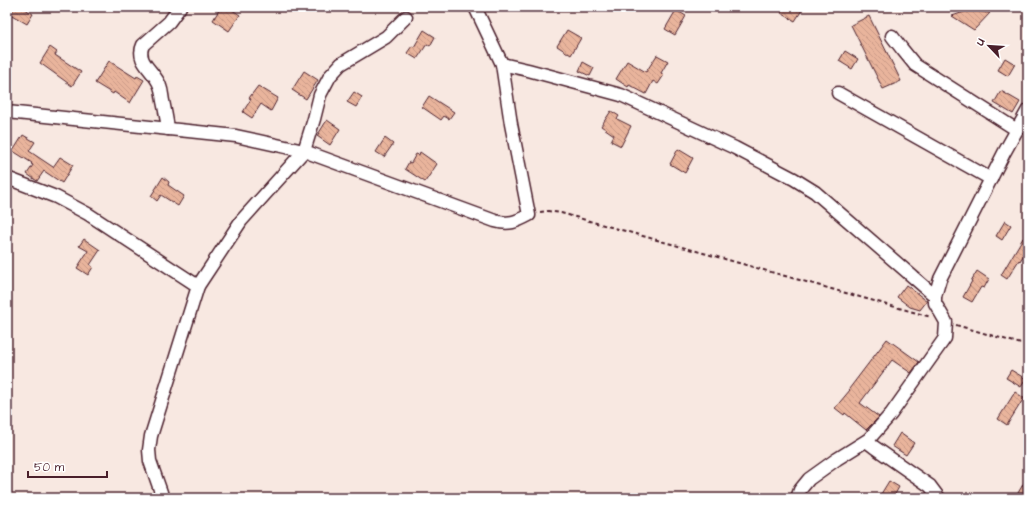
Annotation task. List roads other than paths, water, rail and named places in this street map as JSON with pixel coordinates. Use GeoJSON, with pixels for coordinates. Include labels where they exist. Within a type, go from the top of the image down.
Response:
{"type":"FeatureCollection","features":[{"type":"Feature","properties":{"kind":"street"},"geometry":{"type":"LineString","coordinates":[[168,129],[161,87],[156,78],[143,62],[140,50],[143,45],[169,22],[180,7]]}},
{"type":"Feature","properties":{"kind":"street"},"geometry":{"type":"LineString","coordinates":[[7,112],[236,136],[304,151],[502,223],[511,223],[529,215],[511,124],[502,64],[475,7]]}},
{"type":"Feature","properties":{"kind":"street"},"geometry":{"type":"LineString","coordinates":[[163,498],[150,461],[149,450],[151,436],[198,286],[241,221],[304,151],[320,95],[330,76],[341,64],[386,37],[406,17]]}},
{"type":"Feature","properties":{"kind":"street"},"geometry":{"type":"LineString","coordinates":[[892,36],[915,65],[1017,130]]}},
{"type":"Feature","properties":{"kind":"street"},"geometry":{"type":"LineString","coordinates":[[502,64],[621,96],[735,148],[815,192],[935,296]]}},
{"type":"Feature","properties":{"kind":"street"},"geometry":{"type":"LineString","coordinates":[[838,93],[991,179]]}},
{"type":"Feature","properties":{"kind":"street"},"geometry":{"type":"LineString","coordinates":[[797,498],[800,490],[809,479],[869,439],[892,414],[945,338],[946,322],[935,303],[935,296],[940,279],[1028,110]]}},
{"type":"Feature","properties":{"kind":"street"},"geometry":{"type":"LineString","coordinates":[[7,178],[56,197],[88,214],[198,286]]}},
{"type":"Feature","properties":{"kind":"street"},"geometry":{"type":"LineString","coordinates":[[869,439],[870,444],[930,486],[939,498]]}}]}
